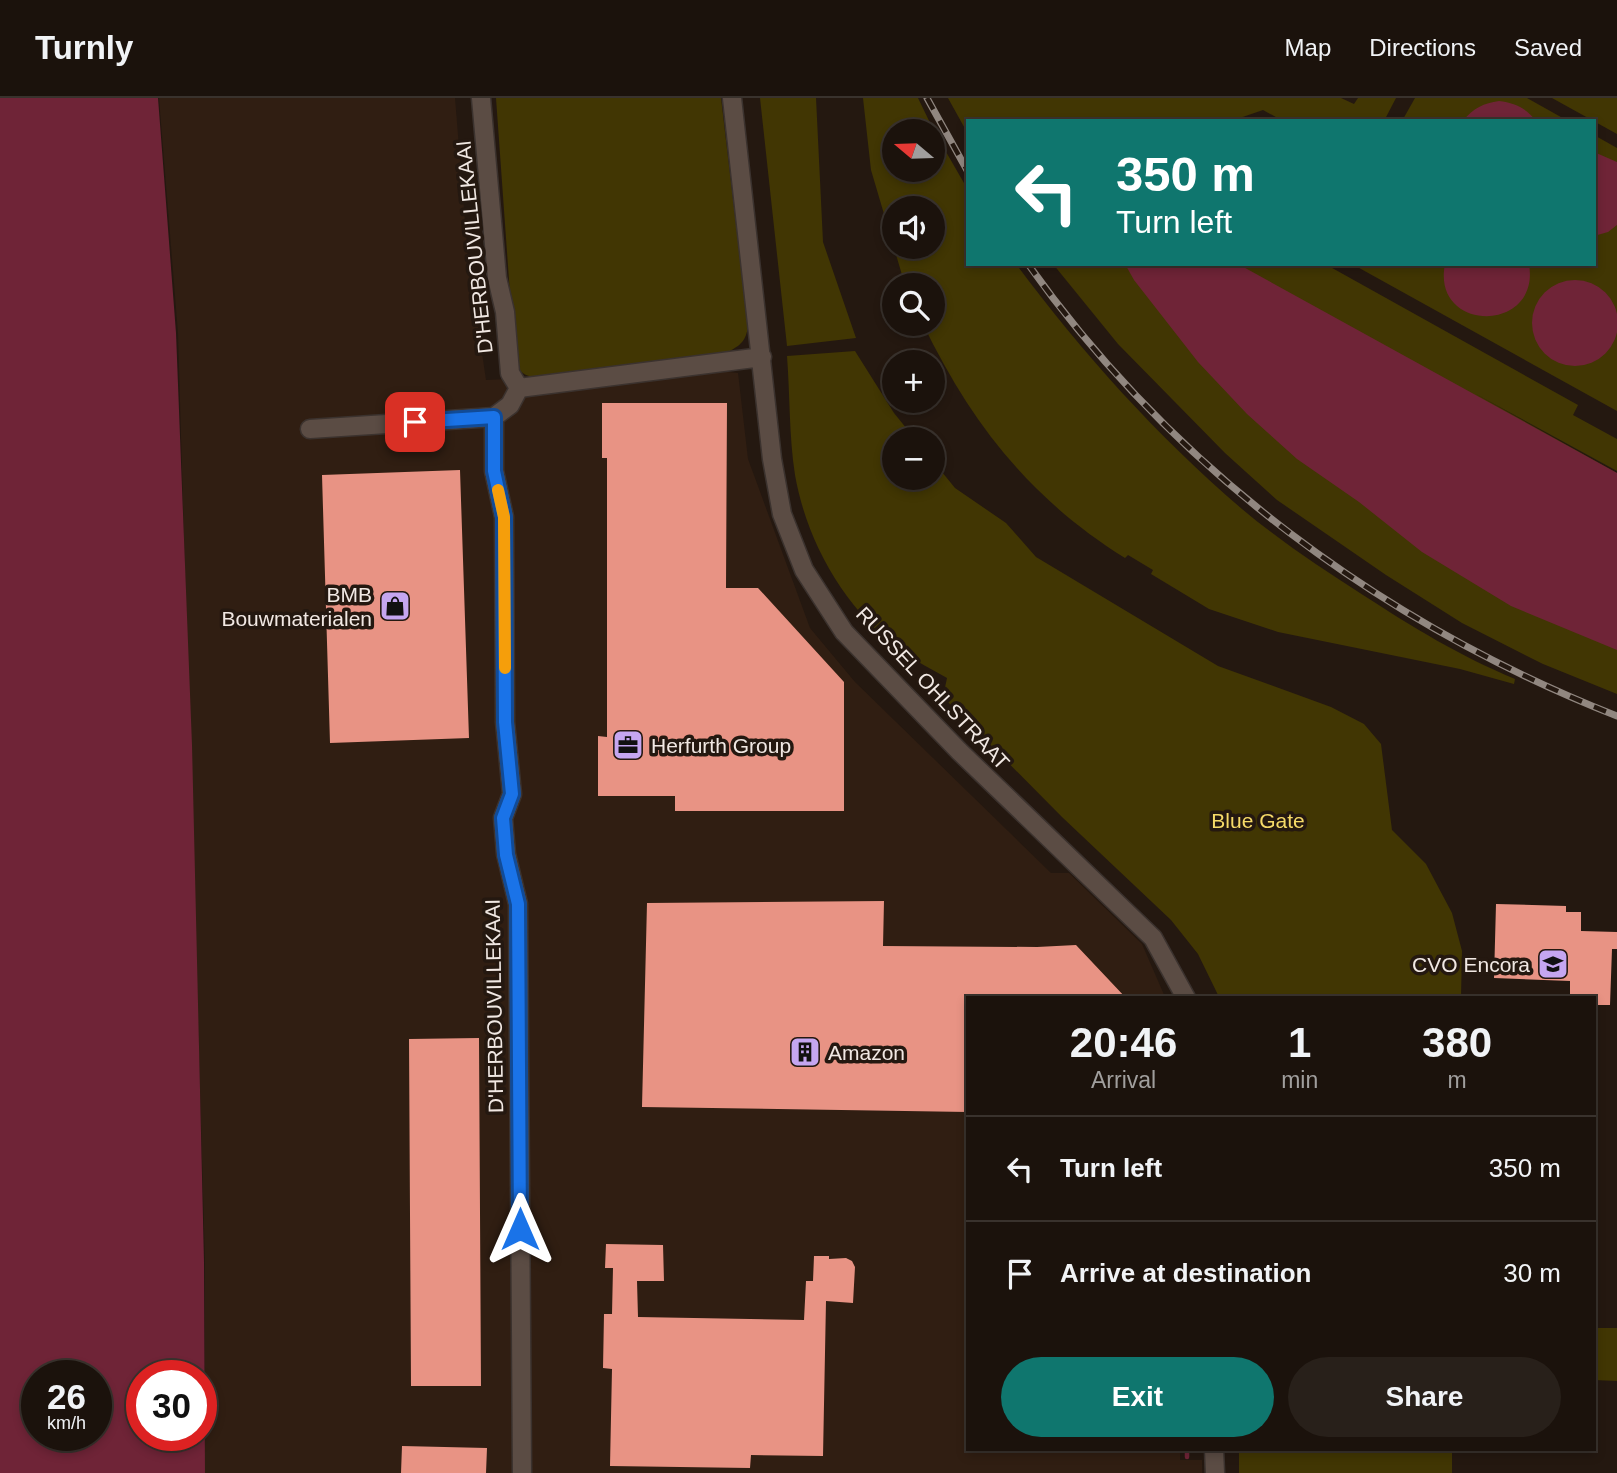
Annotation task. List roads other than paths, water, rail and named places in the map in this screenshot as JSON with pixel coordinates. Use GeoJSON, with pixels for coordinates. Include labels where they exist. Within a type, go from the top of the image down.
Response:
{"type":"FeatureCollection","features":[{"type":"Feature","properties":{"kind":"street","name":"D'HERBOUVILLEKAAI"},"geometry":{"type":"LineString","coordinates":[[481,98],[497,278],[505,312],[510,373],[519,388]]}},
{"type":"Feature","properties":{"kind":"street","name":"RUSSEL OHLSTRAAT"},"geometry":{"type":"LineString","coordinates":[[733,98],[772,459],[782,514],[804,570],[844,632],[959,751],[1153,938],[1185,996]]}},
{"type":"Feature","properties":{"kind":"street"},"geometry":{"type":"LineString","coordinates":[[310,429],[494,417],[510,405],[519,388],[762,357]]}},
{"type":"Feature","properties":{"kind":"street","name":"D'HERBOUVILLEKAAI"},"geometry":{"type":"LineString","coordinates":[[494,417],[494,471],[504,517],[505,722],[512,794],[503,818],[506,855],[518,904],[522,1473]]}},
{"type":"Feature","properties":{"kind":"street"},"geometry":{"type":"LineString","coordinates":[[1214,1451],[1215,1473]]}},
{"type":"Feature","properties":{"kind":"waterway"},"geometry":{"type":"LineString","coordinates":[[1187,1451],[1187,1457]]}},
{"type":"Feature","properties":{"kind":"railway"},"geometry":{"type":"LineString","coordinates":[[927,98],[966,168]]}},
{"type":"Feature","properties":{"kind":"railway"},"geometry":{"type":"LineString","coordinates":[[1030,266],[1086,339],[1149,409],[1217,473],[1290,533],[1366,587],[1447,636],[1530,679],[1617,716]]}},
{"type":"Feature","properties":{"kind":"place","name":"BMB Bouwmaterialen"},"geometry":{"type":"Point","coordinates":[395,606]}},
{"type":"Feature","properties":{"kind":"place","name":"Herfurth Group"},"geometry":{"type":"Point","coordinates":[628,745]}},
{"type":"Feature","properties":{"kind":"place","name":"CVO Encora"},"geometry":{"type":"Point","coordinates":[1553,964]}},
{"type":"Feature","properties":{"kind":"place","name":"Amazon"},"geometry":{"type":"Point","coordinates":[805,1052]}},
{"type":"Feature","properties":{"kind":"park label","name":"Blue Gate"},"geometry":{"type":"Point","coordinates":[1258,820]}}]}
